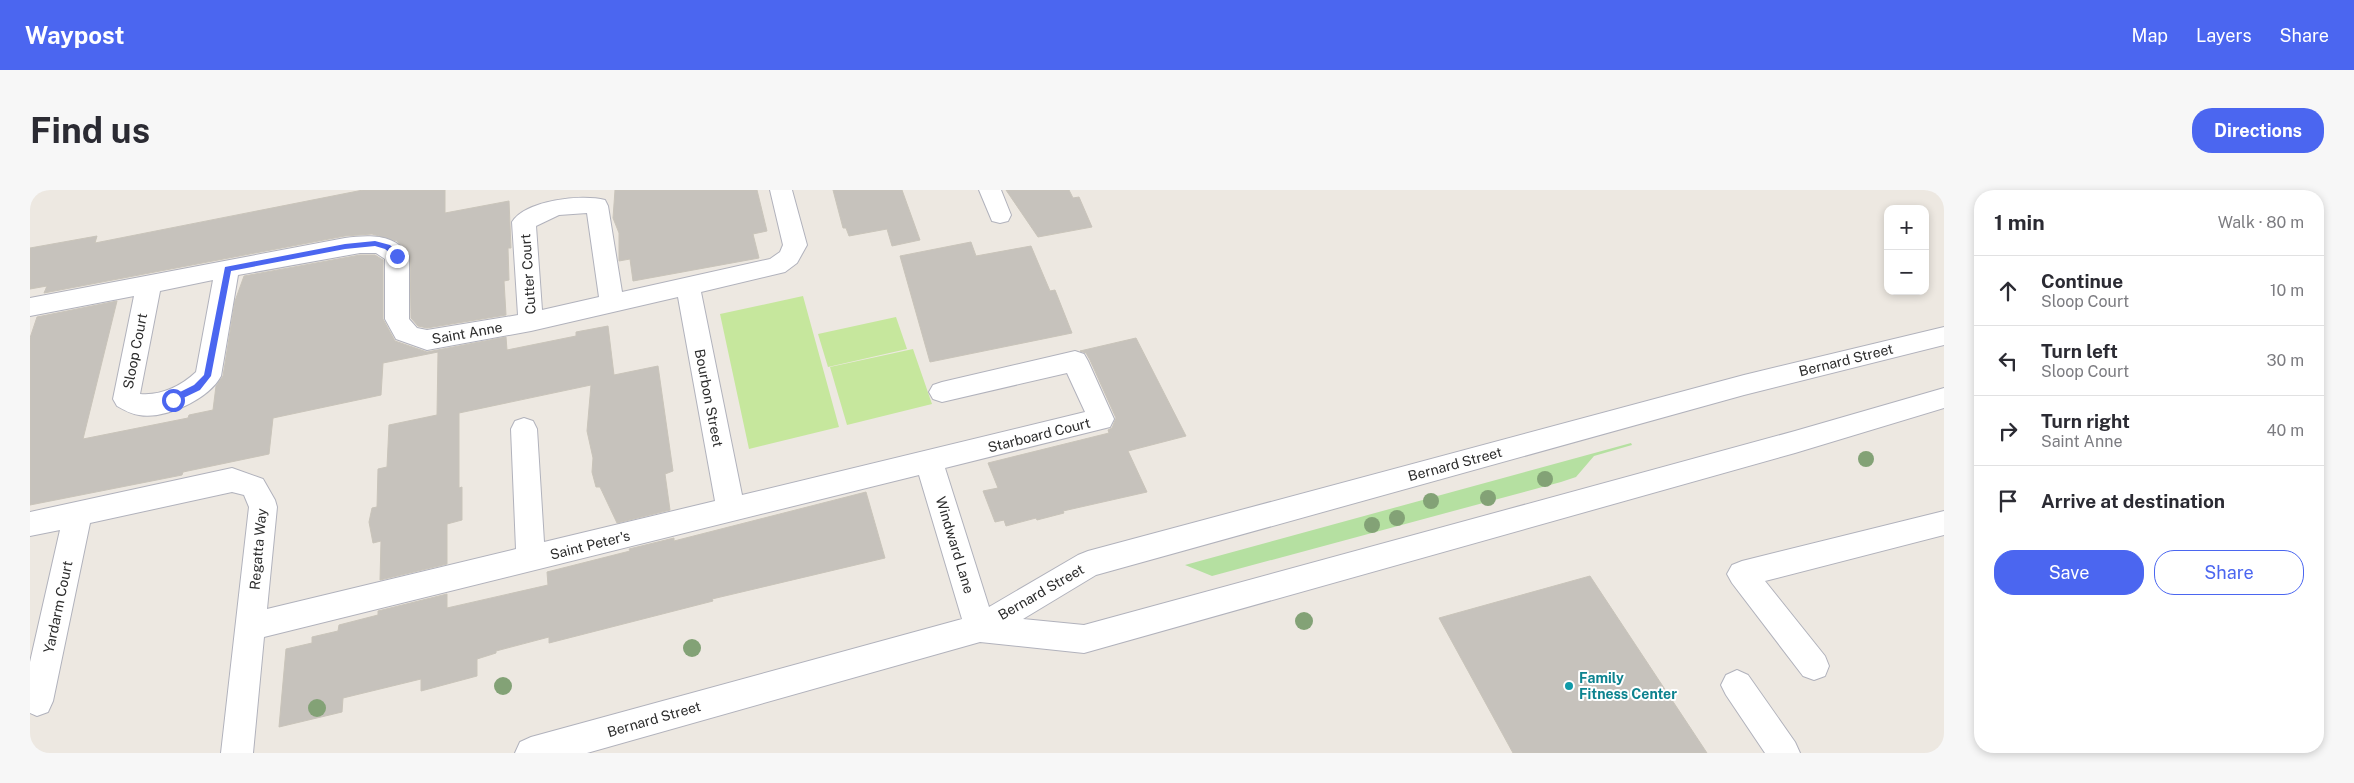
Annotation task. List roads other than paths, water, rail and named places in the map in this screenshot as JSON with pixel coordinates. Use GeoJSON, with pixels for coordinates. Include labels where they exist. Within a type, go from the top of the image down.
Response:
{"type":"FeatureCollection","features":[{"type":"Feature","properties":{"kind":"street","name":"Saint Anne"},"geometry":{"type":"LineString","coordinates":[[30,307],[345,246],[375,243],[388,247],[397,256],[397,319],[400,328],[410,337],[427,340],[531,322],[763,271],[777,266],[788,258],[795,244],[781,190]]}},
{"type":"Feature","properties":{"kind":"street"},"geometry":{"type":"LineString","coordinates":[[990,190],[1000,215]]}},
{"type":"Feature","properties":{"kind":"street","name":"Cutter Court"},"geometry":{"type":"LineString","coordinates":[[531,322],[524,222],[547,209],[569,204],[597,206],[612,303]]}},
{"type":"Feature","properties":{"kind":"street","name":"Sloop Court"},"geometry":{"type":"LineString","coordinates":[[149,284],[126,399],[140,405],[173,400],[197,388],[208,376],[228,269]]}},
{"type":"Feature","properties":{"kind":"street","name":"Bourbon Street"},"geometry":{"type":"LineString","coordinates":[[688,287],[731,510]]}},
{"type":"Feature","properties":{"kind":"street","name":"Bernard Street"},"geometry":{"type":"LineString","coordinates":[[531,753],[980,628],[1088,564],[1744,385],[1944,336]]}},
{"type":"Feature","properties":{"kind":"street","name":"Starboard Court"},"geometry":{"type":"LineString","coordinates":[[929,462],[1101,419],[1075,361],[942,392]]}},
{"type":"Feature","properties":{"kind":"street","name":"Bernard Street"},"geometry":{"type":"LineString","coordinates":[[980,628],[1084,639],[1795,442],[1944,398]]}},
{"type":"Feature","properties":{"kind":"street"},"geometry":{"type":"LineString","coordinates":[[524,429],[531,559]]}},
{"type":"Feature","properties":{"kind":"street","name":"Saint Peter's"},"geometry":{"type":"LineString","coordinates":[[250,627],[929,462]]}},
{"type":"Feature","properties":{"kind":"street","name":"Windward Lane"},"geometry":{"type":"LineString","coordinates":[[929,462],[980,628]]}},
{"type":"Feature","properties":{"kind":"street","name":"Regatta Way"},"geometry":{"type":"LineString","coordinates":[[30,524],[232,480],[250,484],[261,494],[263,507],[237,753]]}},
{"type":"Feature","properties":{"kind":"street","name":"Yardarm Court"},"geometry":{"type":"LineString","coordinates":[[37,701],[78,513]]}},
{"type":"Feature","properties":{"kind":"street"},"geometry":{"type":"LineString","coordinates":[[1814,666],[1742,574],[1944,523]]}},
{"type":"Feature","properties":{"kind":"street"},"geometry":{"type":"LineString","coordinates":[[1737,685],[1784,753]]}},
{"type":"Feature","properties":{"kind":"place","name":"Family Fitness Center"},"geometry":{"type":"Point","coordinates":[1569,686]}}]}
